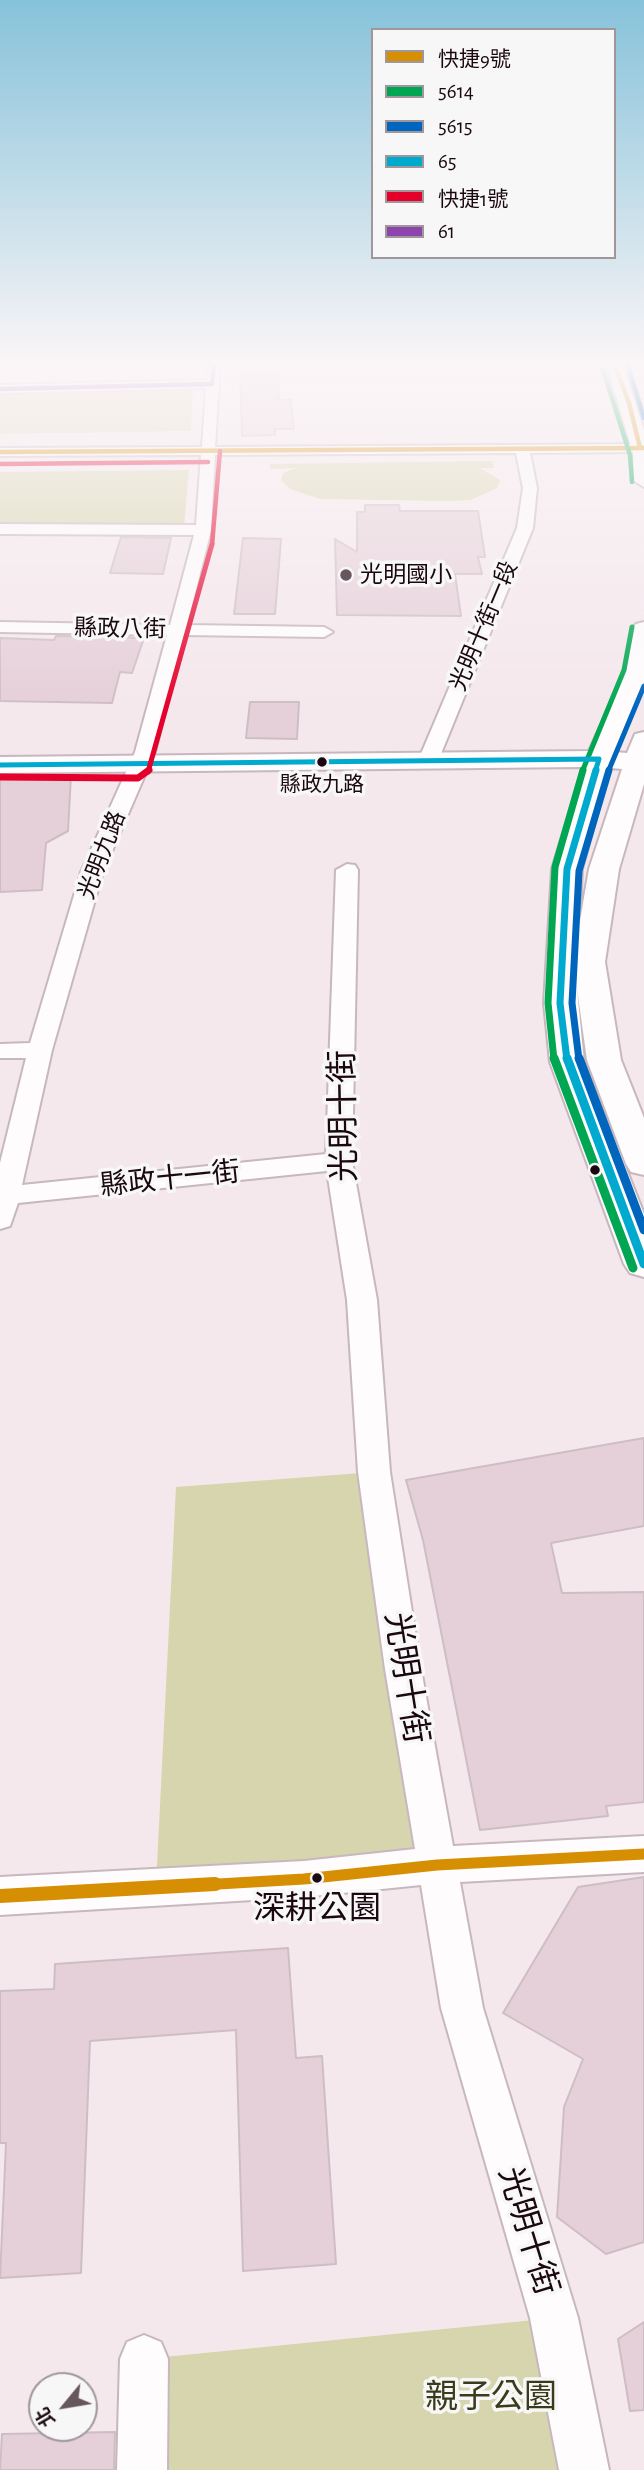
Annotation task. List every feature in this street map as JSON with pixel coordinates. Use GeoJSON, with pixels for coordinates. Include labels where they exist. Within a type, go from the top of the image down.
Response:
{"type":"FeatureCollection","features":[{"type":"Feature","properties":{"kind":"street","name":"光明九路"},"geometry":{"type":"LineString","coordinates":[[2,1204],[40,1050],[92,872],[138,766],[203,530],[206,481]]}},
{"type":"Feature","properties":{"kind":"street","name":"光明十街一段"},"geometry":{"type":"LineString","coordinates":[[428,761],[525,528],[529,481]]}},
{"type":"Feature","properties":{"kind":"street"},"geometry":{"type":"LineString","coordinates":[[0,530],[203,530]]}},
{"type":"Feature","properties":{"kind":"street","name":"縣政八街"},"geometry":{"type":"LineString","coordinates":[[0,627],[324,632]]}},
{"type":"Feature","properties":{"kind":"street"},"geometry":{"type":"LineString","coordinates":[[644,629],[636,674],[599,759],[567,869],[560,1003],[567,1062],[644,1264]]}},
{"type":"Feature","properties":{"kind":"street"},"geometry":{"type":"LineString","coordinates":[[0,765],[138,766],[599,759],[642,756],[604,869],[589,962],[604,1060],[644,1164]]}},
{"type":"Feature","properties":{"kind":"street","name":"光明十街"},"geometry":{"type":"LineString","coordinates":[[347,870],[339,1161],[362,1300],[374,1472],[462,2008],[554,2318],[584,2470]]}},
{"type":"Feature","properties":{"kind":"street"},"geometry":{"type":"LineString","coordinates":[[0,1051],[40,1050]]}},
{"type":"Feature","properties":{"kind":"street","name":"縣政十一街"},"geometry":{"type":"LineString","coordinates":[[2,1204],[339,1161]]}},
{"type":"Feature","properties":{"kind":"street"},"geometry":{"type":"LineString","coordinates":[[0,1896],[156,1885],[304,1879],[437,1865],[644,1854]]}},
{"type":"Feature","properties":{"kind":"street"},"geometry":{"type":"LineString","coordinates":[[142,2470],[145,2359]]}},
{"type":"Feature","properties":{"kind":"green space"},"geometry":{"type":"Polygon","coordinates":[[[0,481],[188,481],[184,528],[0,528],[0,481]]]}},
{"type":"Feature","properties":{"kind":"green space"},"geometry":{"type":"Polygon","coordinates":[[[282,481],[500,481],[497,488],[471,500],[449,501],[320,499],[290,489],[282,481]]]}},
{"type":"Feature","properties":{"kind":"green space","name":"深耕公園"},"geometry":{"type":"Polygon","coordinates":[[[374,1472],[437,1865],[156,1885],[176,1487],[374,1472]]]}},
{"type":"Feature","properties":{"kind":"green space","name":"親子公園"},"geometry":{"type":"Polygon","coordinates":[[[554,2318],[584,2470],[142,2470],[144,2359],[554,2318]]]}},
{"type":"Feature","properties":{"kind":"building"},"geometry":{"type":"Polygon","coordinates":[[[365,505],[399,505],[400,511],[478,511],[485,557],[478,557],[482,574],[455,574],[461,616],[337,615],[335,539],[357,552],[357,512],[365,512],[365,505]]]}},
{"type":"Feature","properties":{"kind":"building"},"geometry":{"type":"Polygon","coordinates":[[[121,537],[171,538],[163,574],[110,573],[121,537]]]}},
{"type":"Feature","properties":{"kind":"building"},"geometry":{"type":"Polygon","coordinates":[[[243,538],[281,539],[275,614],[234,614],[243,538]]]}},
{"type":"Feature","properties":{"kind":"building"},"geometry":{"type":"Polygon","coordinates":[[[56,636],[144,638],[132,673],[120,672],[112,703],[0,701],[0,638],[54,640],[56,636]]]}},
{"type":"Feature","properties":{"kind":"building"},"geometry":{"type":"Polygon","coordinates":[[[250,702],[299,702],[297,739],[246,738],[250,702]]]}},
{"type":"Feature","properties":{"kind":"building"},"geometry":{"type":"Polygon","coordinates":[[[71,775],[68,831],[46,843],[42,890],[0,892],[0,776],[71,775]]]}},
{"type":"Feature","properties":{"kind":"building"},"geometry":{"type":"Polygon","coordinates":[[[644,1438],[644,1526],[551,1543],[562,1593],[644,1592],[644,1802],[606,1806],[608,1816],[480,1830],[423,1540],[406,1480],[644,1438]]]}},
{"type":"Feature","properties":{"kind":"building"},"geometry":{"type":"Polygon","coordinates":[[[644,1877],[644,2242],[606,2254],[557,2217],[564,2107],[583,2059],[503,2013],[578,1887],[644,1877]]]}},
{"type":"Feature","properties":{"kind":"building"},"geometry":{"type":"Polygon","coordinates":[[[288,1948],[296,2058],[322,2056],[336,2264],[243,2271],[236,2030],[90,2041],[81,2273],[0,2278],[6,2143],[0,2143],[0,1991],[54,1989],[55,1964],[288,1948]]]}},
{"type":"Feature","properties":{"kind":"building"},"geometry":{"type":"Polygon","coordinates":[[[644,2322],[644,2410],[630,2411],[618,2339],[644,2322]]]}},
{"type":"Feature","properties":{"kind":"building"},"geometry":{"type":"Polygon","coordinates":[[[98,2432],[115,2432],[114,2470],[0,2470],[2,2434],[28,2434],[28,2442],[98,2442],[98,2432]]]}},
{"type":"Feature","properties":{"kind":"transit line","name":"快捷1號"},"geometry":{"type":"LineString","coordinates":[[0,777],[138,778],[148,773],[215,533],[218,481]]}},
{"type":"Feature","properties":{"kind":"transit line","name":"5614"},"geometry":{"type":"LineString","coordinates":[[632,627],[624,670],[587,756],[555,867],[548,1003],[555,1065],[633,1268]]}},
{"type":"Feature","properties":{"kind":"transit line","name":"5615"},"geometry":{"type":"LineString","coordinates":[[644,686],[611,763],[579,871],[572,1003],[579,1059],[644,1230]]}},
{"type":"Feature","properties":{"kind":"transit line","name":"65"},"geometry":{"type":"LineString","coordinates":[[0,765],[599,759],[567,869],[560,1003],[567,1062],[644,1264]]}},
{"type":"Feature","properties":{"kind":"transit line","name":"快捷9號"},"geometry":{"type":"LineString","coordinates":[[0,1896],[304,1879],[437,1865],[644,1854]]}},
{"type":"Feature","properties":{"kind":"place","name":"光明國小"},"geometry":{"type":"Point","coordinates":[346,575]}},
{"type":"Feature","properties":{"kind":"place","name":"縣政九路"},"geometry":{"type":"Point","coordinates":[322,762]}},
{"type":"Feature","properties":{"kind":"place","name":"深耕公園"},"geometry":{"type":"Point","coordinates":[317,1878]}}]}
